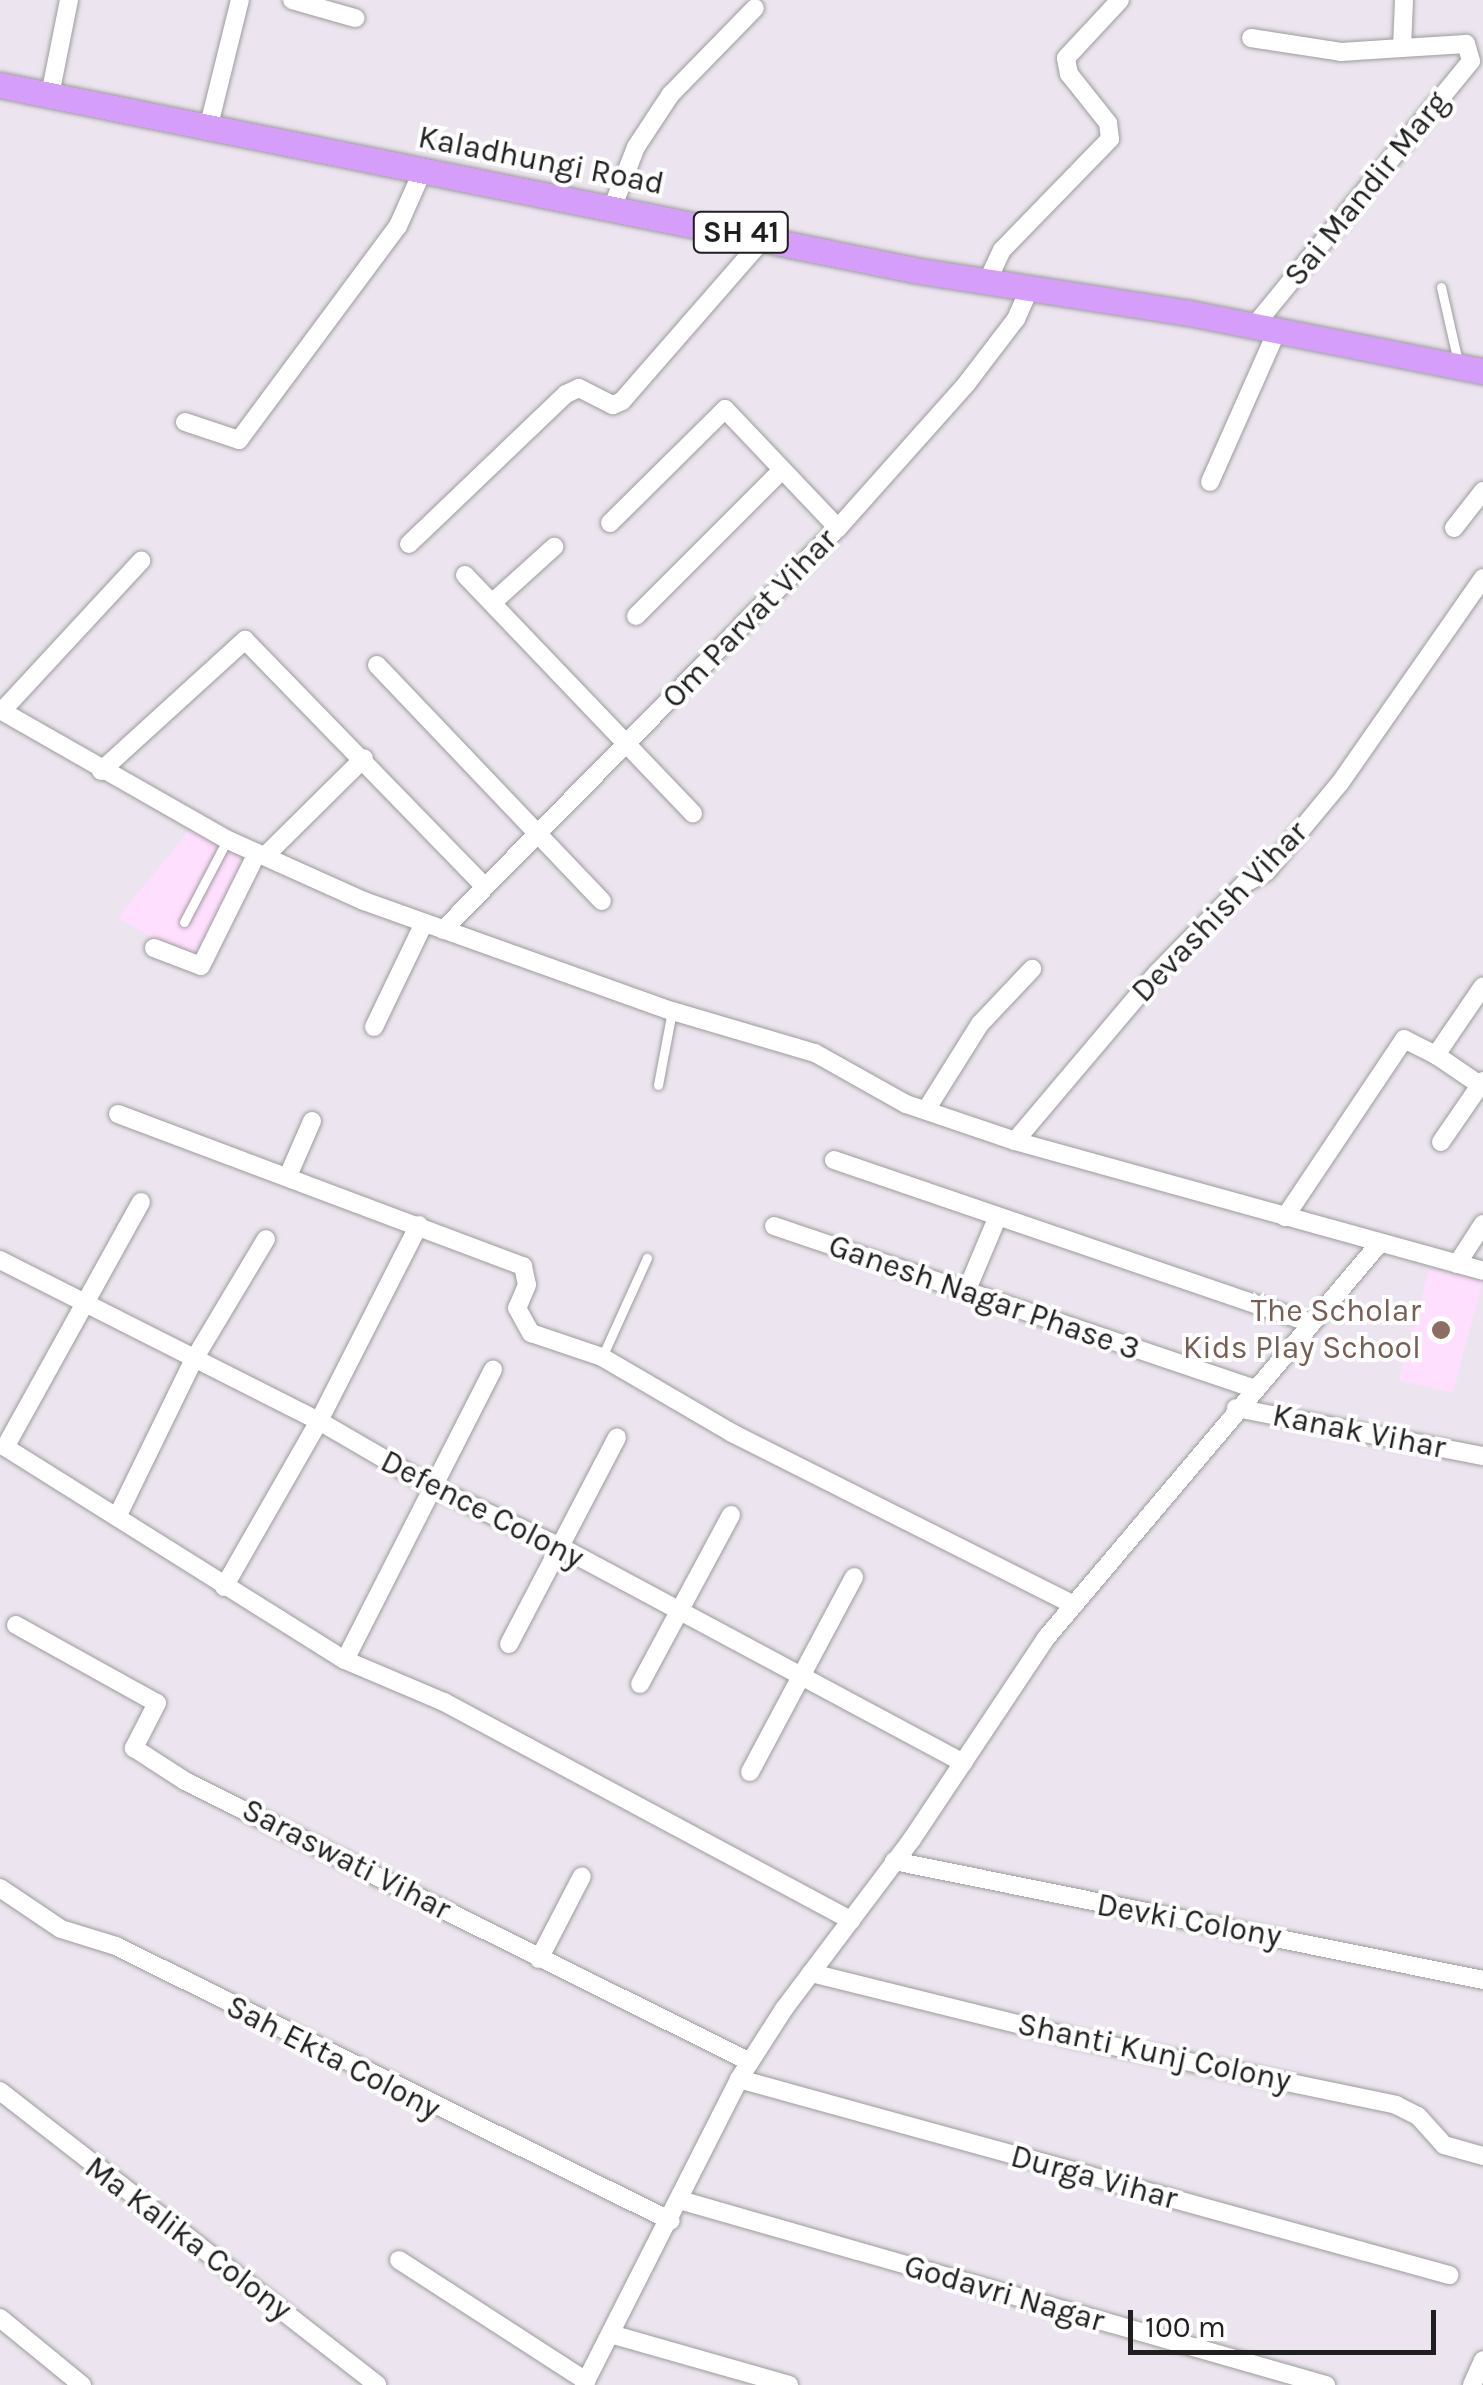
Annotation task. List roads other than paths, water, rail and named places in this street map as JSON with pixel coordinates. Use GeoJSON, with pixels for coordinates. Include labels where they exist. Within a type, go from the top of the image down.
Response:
{"type":"FeatureCollection","features":[{"type":"Feature","properties":{"kind":"main road","name":"Kaladhungi Road"},"geometry":{"type":"LineString","coordinates":[[0,85],[987,282],[1266,328],[1471,369]]}},
{"type":"Feature","properties":{"kind":"street"},"geometry":{"type":"LineString","coordinates":[[50,95],[69,0]]}},
{"type":"Feature","properties":{"kind":"street"},"geometry":{"type":"LineString","coordinates":[[208,129],[240,0]]}},
{"type":"Feature","properties":{"kind":"street"},"geometry":{"type":"LineString","coordinates":[[292,0],[355,18]]}},
{"type":"Feature","properties":{"kind":"street"},"geometry":{"type":"LineString","coordinates":[[987,282],[1002,250],[1110,139],[1108,123],[1069,74],[1066,58],[1120,0]]}},
{"type":"Feature","properties":{"kind":"street","name":"Sai Mandir Marg"},"geometry":{"type":"LineString","coordinates":[[1210,482],[1266,328],[1477,56],[1466,44],[1402,48],[1404,0]]}},
{"type":"Feature","properties":{"kind":"street"},"geometry":{"type":"LineString","coordinates":[[613,206],[636,147],[671,94],[755,8]]}},
{"type":"Feature","properties":{"kind":"street"},"geometry":{"type":"LineString","coordinates":[[1251,38],[1340,52],[1402,48]]}},
{"type":"Feature","properties":{"kind":"street"},"geometry":{"type":"LineString","coordinates":[[185,422],[239,440],[398,226],[422,172]]}},
{"type":"Feature","properties":{"kind":"street"},"geometry":{"type":"LineString","coordinates":[[409,544],[566,394],[578,388],[613,405],[622,401],[764,237]]}},
{"type":"Feature","properties":{"kind":"street","name":"Om Parvat Vihar"},"geometry":{"type":"LineString","coordinates":[[443,930],[838,528],[966,382],[1016,319],[1030,288]]}},
{"type":"Feature","properties":{"kind":"street"},"geometry":{"type":"LineString","coordinates":[[610,524],[725,410],[838,528]]}},
{"type":"Feature","properties":{"kind":"street"},"geometry":{"type":"LineString","coordinates":[[636,616],[780,471]]}},
{"type":"Feature","properties":{"kind":"street"},"geometry":{"type":"LineString","coordinates":[[1454,528],[1483,492]]}},
{"type":"Feature","properties":{"kind":"street"},"geometry":{"type":"LineString","coordinates":[[492,603],[554,547]]}},
{"type":"Feature","properties":{"kind":"street"},"geometry":{"type":"LineString","coordinates":[[141,561],[1,711],[228,840],[443,930],[672,1011],[815,1053],[926,1110],[1016,1141],[1483,1271]]}},
{"type":"Feature","properties":{"kind":"street"},"geometry":{"type":"LineString","coordinates":[[465,574],[693,814]]}},
{"type":"Feature","properties":{"kind":"street","name":"Devashish Vihar"},"geometry":{"type":"LineString","coordinates":[[1016,1141],[1158,973],[1246,883],[1266,872],[1340,783],[1483,578]]}},
{"type":"Feature","properties":{"kind":"street"},"geometry":{"type":"LineString","coordinates":[[101,770],[245,640],[364,758],[484,886]]}},
{"type":"Feature","properties":{"kind":"street"},"geometry":{"type":"LineString","coordinates":[[376,665],[602,901]]}},
{"type":"Feature","properties":{"kind":"street"},"geometry":{"type":"LineString","coordinates":[[154,948],[201,966],[261,854],[364,758]]}},
{"type":"Feature","properties":{"kind":"street"},"geometry":{"type":"LineString","coordinates":[[374,1027],[424,923]]}},
{"type":"Feature","properties":{"kind":"street"},"geometry":{"type":"LineString","coordinates":[[926,1110],[980,1024],[1032,968]]}},
{"type":"Feature","properties":{"kind":"street"},"geometry":{"type":"LineString","coordinates":[[1436,1056],[1483,986]]}},
{"type":"Feature","properties":{"kind":"street"},"geometry":{"type":"LineString","coordinates":[[1285,1217],[1404,1040],[1482,1083],[1441,1142]]}},
{"type":"Feature","properties":{"kind":"street"},"geometry":{"type":"LineString","coordinates":[[118,1114],[523,1266],[527,1286],[517,1308],[520,1323],[531,1334],[602,1357],[732,1433],[1074,1605]]}},
{"type":"Feature","properties":{"kind":"street"},"geometry":{"type":"LineString","coordinates":[[288,1176],[312,1120]]}},
{"type":"Feature","properties":{"kind":"street"},"geometry":{"type":"LineString","coordinates":[[834,1160],[1308,1322]]}},
{"type":"Feature","properties":{"kind":"street"},"geometry":{"type":"LineString","coordinates":[[141,1202],[5,1447],[345,1660],[444,1702],[850,1920]]}},
{"type":"Feature","properties":{"kind":"street"},"geometry":{"type":"LineString","coordinates":[[966,1292],[998,1216]]}},
{"type":"Feature","properties":{"kind":"street"},"geometry":{"type":"LineString","coordinates":[[1458,1264],[1483,1224]]}},
{"type":"Feature","properties":{"kind":"street"},"geometry":{"type":"LineString","coordinates":[[224,1587],[319,1421],[420,1225]]}},
{"type":"Feature","properties":{"kind":"street","name":"Ganesh Nagar Phase 3"},"geometry":{"type":"LineString","coordinates":[[774,1226],[1252,1388]]}},
{"type":"Feature","properties":{"kind":"street"},"geometry":{"type":"LineString","coordinates":[[116,1517],[193,1360],[266,1238]]}},
{"type":"Feature","properties":{"kind":"street"},"geometry":{"type":"LineString","coordinates":[[398,2260],[585,2383],[614,2335],[739,2080],[810,1973],[894,1862],[1074,1605],[1252,1388],[1378,1244]]}},
{"type":"Feature","properties":{"kind":"street","name":"Defence Colony"},"geometry":{"type":"LineString","coordinates":[[0,1260],[84,1307],[319,1421],[434,1488],[557,1545],[677,1614],[962,1763]]}},
{"type":"Feature","properties":{"kind":"street"},"geometry":{"type":"LineString","coordinates":[[345,1660],[493,1370]]}},
{"type":"Feature","properties":{"kind":"street","name":"Kanak Vihar"},"geometry":{"type":"LineString","coordinates":[[1236,1408],[1483,1456]]}},
{"type":"Feature","properties":{"kind":"street"},"geometry":{"type":"LineString","coordinates":[[509,1644],[557,1545],[617,1437]]}},
{"type":"Feature","properties":{"kind":"street"},"geometry":{"type":"LineString","coordinates":[[640,1684],[731,1515]]}},
{"type":"Feature","properties":{"kind":"street"},"geometry":{"type":"LineString","coordinates":[[750,1772],[854,1578]]}},
{"type":"Feature","properties":{"kind":"street","name":"Saraswati Vihar"},"geometry":{"type":"LineString","coordinates":[[16,1624],[158,1704],[134,1748],[185,1781],[750,2062]]}},
{"type":"Feature","properties":{"kind":"street","name":"Devki Colony"},"geometry":{"type":"LineString","coordinates":[[894,1862],[1483,1980]]}},
{"type":"Feature","properties":{"kind":"street"},"geometry":{"type":"LineString","coordinates":[[539,1960],[582,1876]]}},
{"type":"Feature","properties":{"kind":"street","name":"Sah Ekta Colony"},"geometry":{"type":"LineString","coordinates":[[0,1888],[61,1929],[116,1946],[671,2221]]}},
{"type":"Feature","properties":{"kind":"street","name":"Shanti Kunj Colony"},"geometry":{"type":"LineString","coordinates":[[810,1973],[1069,2037],[1396,2105],[1418,2116],[1444,2145],[1483,2156]]}},
{"type":"Feature","properties":{"kind":"street","name":"Durga Vihar"},"geometry":{"type":"LineString","coordinates":[[739,2080],[1448,2275]]}},
{"type":"Feature","properties":{"kind":"street","name":"Ma Kalika Colony"},"geometry":{"type":"LineString","coordinates":[[0,2090],[376,2385]]}},
{"type":"Feature","properties":{"kind":"street","name":"Godavri Nagar"},"geometry":{"type":"LineString","coordinates":[[682,2201],[1326,2385]]}},
{"type":"Feature","properties":{"kind":"street"},"geometry":{"type":"LineString","coordinates":[[0,2318],[82,2385]]}},
{"type":"Feature","properties":{"kind":"street"},"geometry":{"type":"LineString","coordinates":[[614,2335],[789,2385]]}},
{"type":"Feature","properties":{"kind":"street"},"geometry":{"type":"LineString","coordinates":[[1472,2385],[1483,2360]]}},
{"type":"Feature","properties":{"kind":"lane"},"geometry":{"type":"LineString","coordinates":[[1441,286],[1471,369]]}},
{"type":"Feature","properties":{"kind":"lane"},"geometry":{"type":"LineString","coordinates":[[184,922],[228,840]]}},
{"type":"Feature","properties":{"kind":"lane"},"geometry":{"type":"LineString","coordinates":[[658,1084],[672,1011]]}},
{"type":"Feature","properties":{"kind":"lane"},"geometry":{"type":"LineString","coordinates":[[602,1357],[648,1258]]}},
{"type":"Feature","properties":{"kind":"place","name":"The Scholar Kids Play School"},"geometry":{"type":"Point","coordinates":[1441,1330]}}]}
